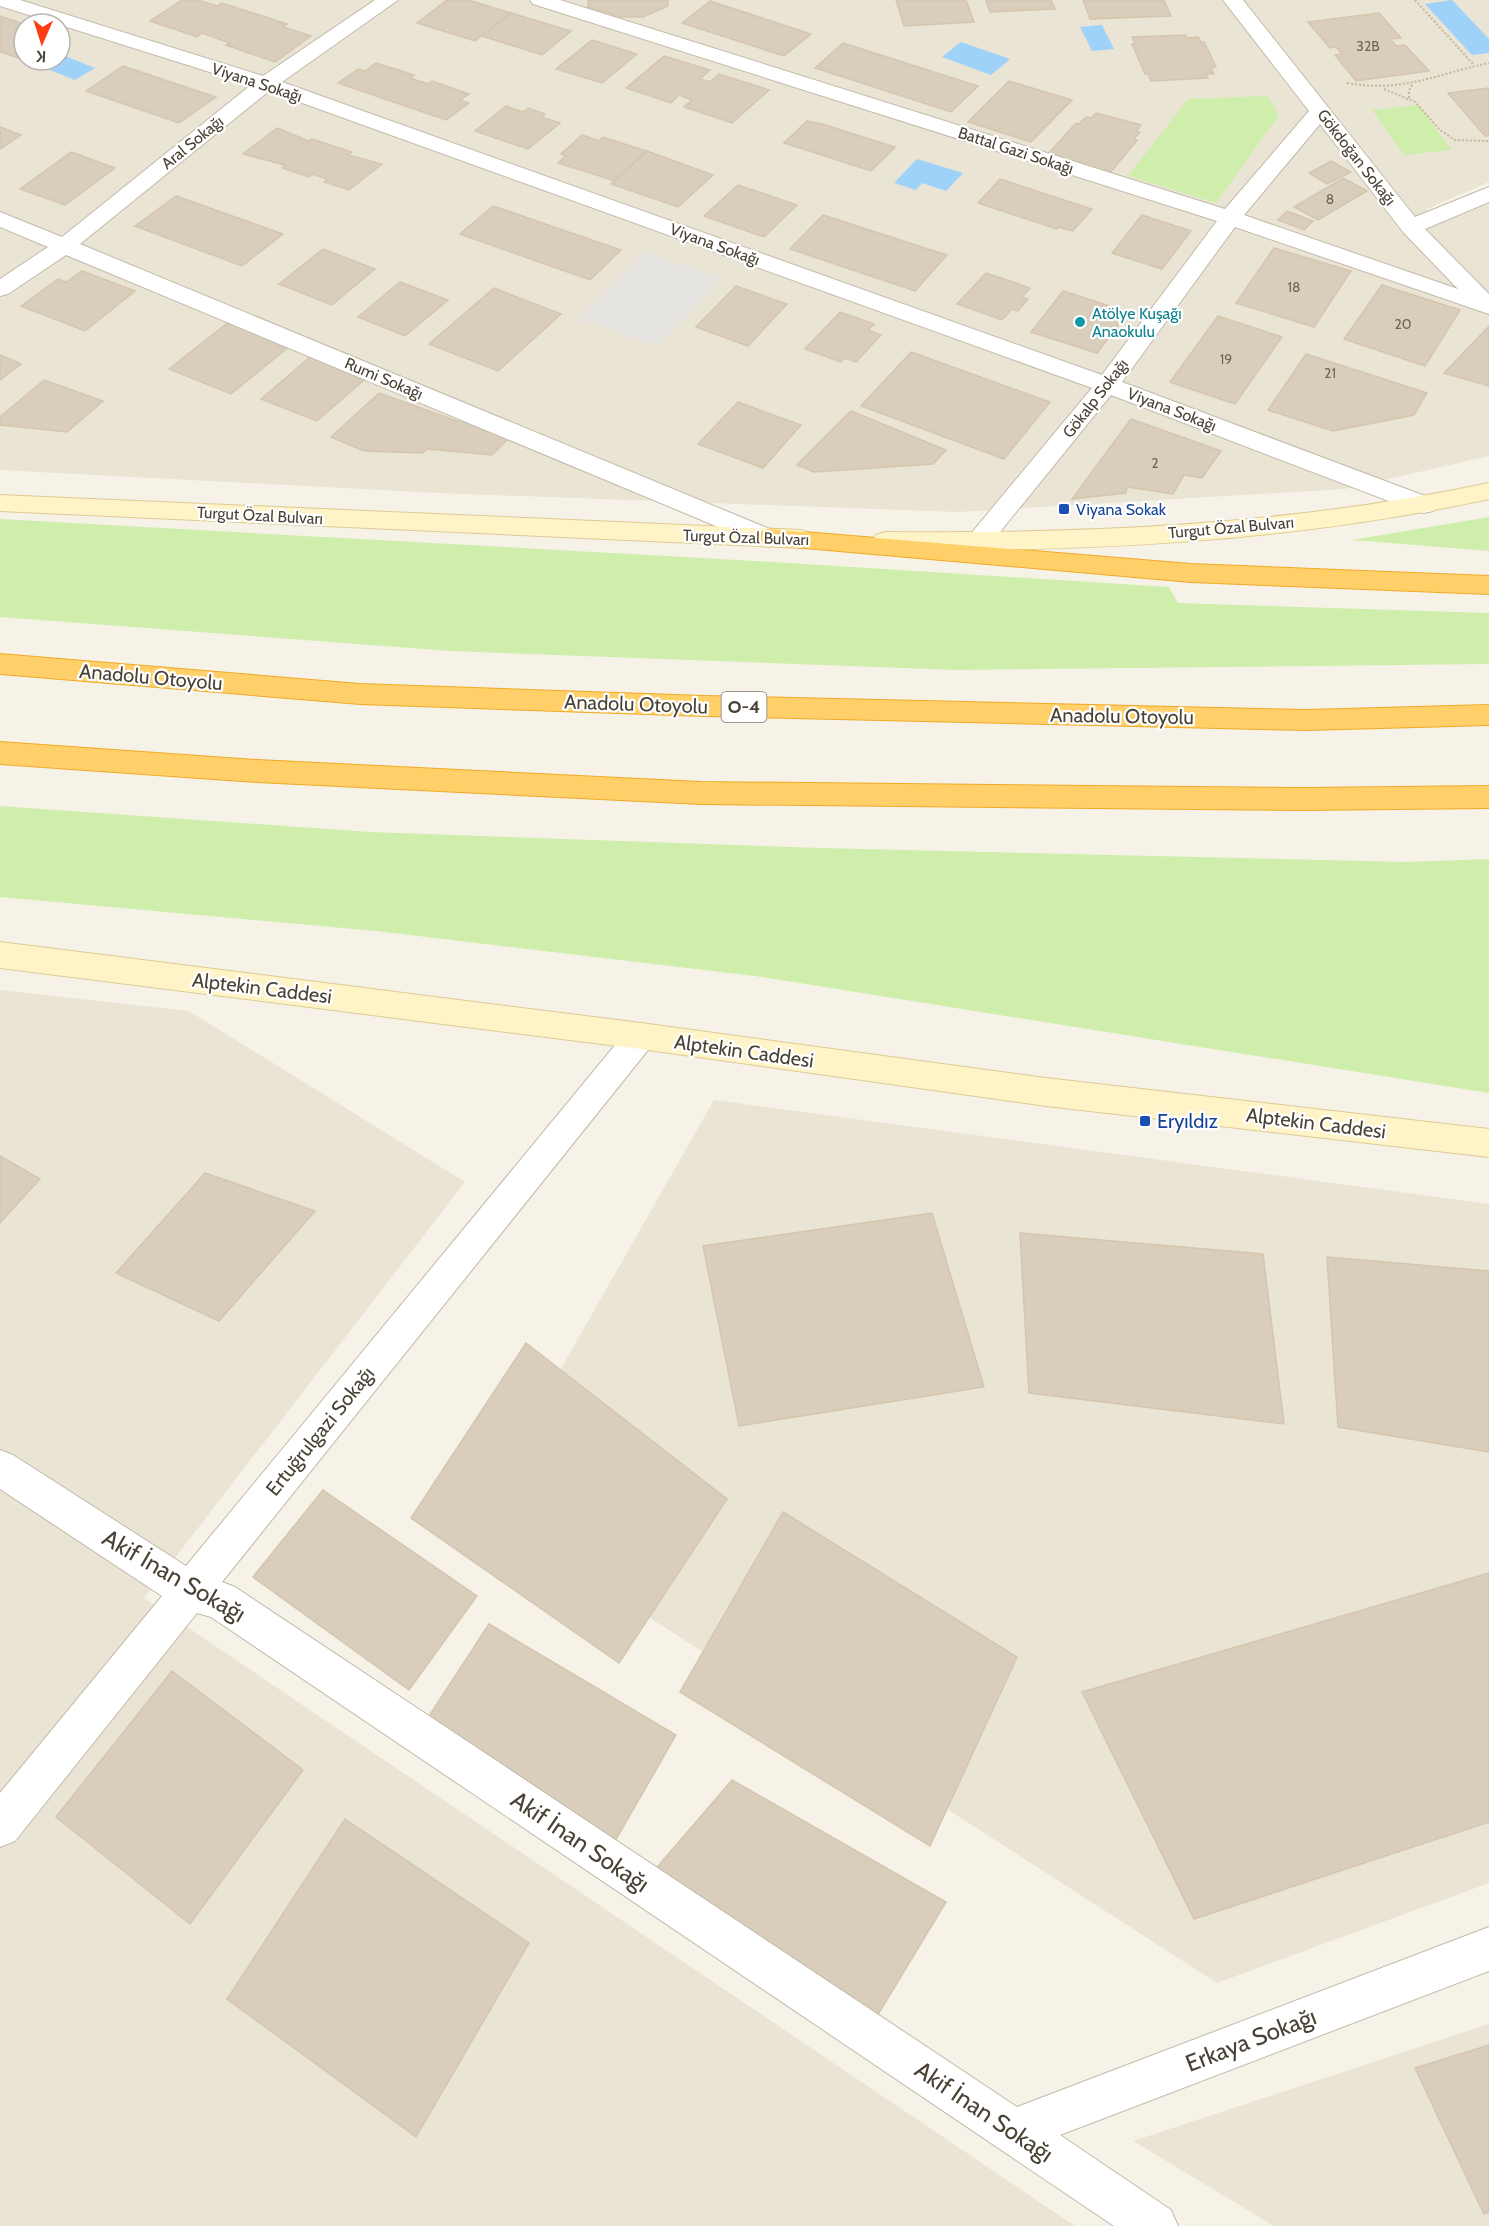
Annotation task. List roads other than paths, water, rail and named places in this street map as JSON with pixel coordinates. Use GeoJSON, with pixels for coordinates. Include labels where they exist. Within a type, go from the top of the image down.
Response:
{"type":"FeatureCollection","features":[{"type":"Feature","properties":{"kind":"highway"},"geometry":{"type":"LineString","coordinates":[[768,538],[1191,573],[1489,585]]}},
{"type":"Feature","properties":{"kind":"highway","name":"Anadolu Otoyolu"},"geometry":{"type":"LineString","coordinates":[[0,664],[360,694],[705,706],[1307,720],[1489,715]]}},
{"type":"Feature","properties":{"kind":"highway"},"geometry":{"type":"LineString","coordinates":[[0,753],[257,771],[701,793],[1304,799],[1489,797]]}},
{"type":"Feature","properties":{"kind":"main road","name":"Turgut Özal Bulvarı"},"geometry":{"type":"LineString","coordinates":[[0,503],[768,538],[978,542],[1236,530],[1424,506],[1489,491]]}},
{"type":"Feature","properties":{"kind":"main road","name":"Alptekin Caddesi"},"geometry":{"type":"LineString","coordinates":[[0,955],[641,1036],[1046,1092],[1489,1143]]}},
{"type":"Feature","properties":{"kind":"street","name":"Viyana Sokağı"},"geometry":{"type":"LineString","coordinates":[[0,0],[266,84],[1107,385],[1424,506]]}},
{"type":"Feature","properties":{"kind":"street","name":"Aral Sokağı"},"geometry":{"type":"LineString","coordinates":[[0,289],[64,246],[266,84],[388,0]]}},
{"type":"Feature","properties":{"kind":"street","name":"Battal Gazi Sokağı"},"geometry":{"type":"LineString","coordinates":[[540,0],[1230,218],[1489,308]]}},
{"type":"Feature","properties":{"kind":"street","name":"Gökdoğan Sokağı"},"geometry":{"type":"LineString","coordinates":[[1233,0],[1412,227],[1489,308]]}},
{"type":"Feature","properties":{"kind":"street","name":"Gökalp Sokağı"},"geometry":{"type":"LineString","coordinates":[[978,542],[1107,385],[1230,218],[1320,111]]}},
{"type":"Feature","properties":{"kind":"street"},"geometry":{"type":"LineString","coordinates":[[1412,227],[1489,194]]}},
{"type":"Feature","properties":{"kind":"street","name":"Rumi Sokağı"},"geometry":{"type":"LineString","coordinates":[[0,219],[768,538]]}},
{"type":"Feature","properties":{"kind":"street","name":"Ertuğrulgazi Sokağı"},"geometry":{"type":"LineString","coordinates":[[0,1826],[641,1036]]}},
{"type":"Feature","properties":{"kind":"street","name":"Akif İnan Sokağı"},"geometry":{"type":"LineString","coordinates":[[0,1468],[190,1591],[221,1602],[1155,2226]]}},
{"type":"Feature","properties":{"kind":"street","name":"Erkaya Sokağı"},"geometry":{"type":"LineString","coordinates":[[1012,2131],[1489,1949]]}},
{"type":"Feature","properties":{"kind":"water"},"geometry":{"type":"Polygon","coordinates":[[[1452,0],[1489,39],[1489,53],[1472,55],[1425,4],[1452,0]]]}},
{"type":"Feature","properties":{"kind":"water"},"geometry":{"type":"Polygon","coordinates":[[[1102,25],[1114,49],[1092,51],[1080,27],[1102,25]]]}},
{"type":"Feature","properties":{"kind":"water"},"geometry":{"type":"Polygon","coordinates":[[[961,42],[1010,59],[991,75],[942,57],[961,42]]]}},
{"type":"Feature","properties":{"kind":"water"},"geometry":{"type":"Polygon","coordinates":[[[72,59],[95,68],[75,80],[55,72],[72,72],[72,59]]]}},
{"type":"Feature","properties":{"kind":"water"},"geometry":{"type":"Polygon","coordinates":[[[917,159],[963,173],[946,191],[922,183],[916,190],[894,183],[917,159]]]}},
{"type":"Feature","properties":{"kind":"place","name":"Atölye Kuşağı Anaokulu"},"geometry":{"type":"Point","coordinates":[1080,322]}},
{"type":"Feature","properties":{"kind":"place","name":"Viyana Sokak"},"geometry":{"type":"Point","coordinates":[1064,509]}},
{"type":"Feature","properties":{"kind":"place","name":"Eryıldız"},"geometry":{"type":"Point","coordinates":[1145,1121]}}]}
